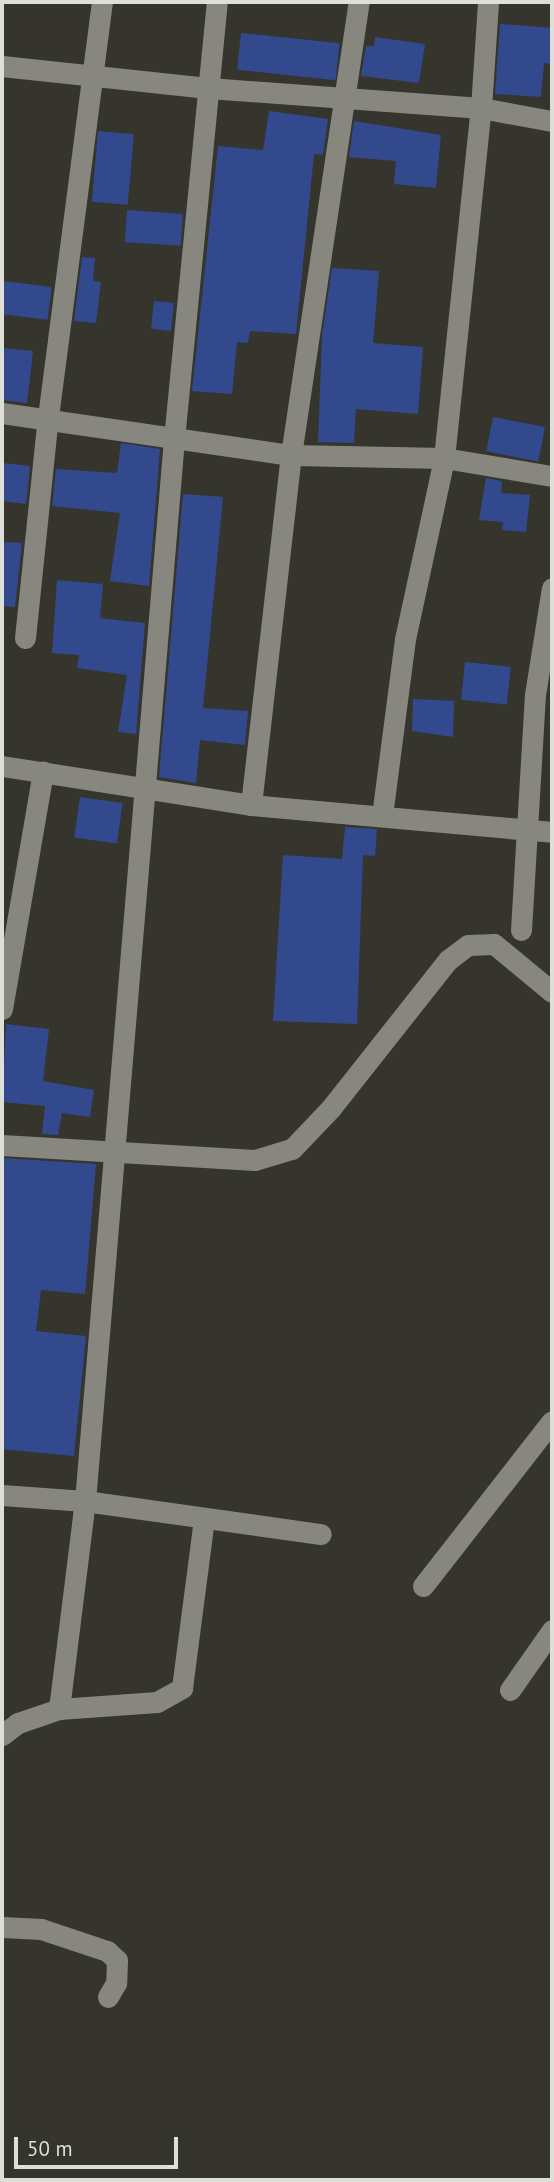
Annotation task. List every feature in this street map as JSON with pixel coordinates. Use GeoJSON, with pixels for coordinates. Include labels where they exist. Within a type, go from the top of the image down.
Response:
{"type":"FeatureCollection","features":[{"type":"Feature","properties":{"kind":"street"},"geometry":{"type":"LineString","coordinates":[[25,638],[48,417],[90,77],[102,2]]}},
{"type":"Feature","properties":{"kind":"street"},"geometry":{"type":"LineString","coordinates":[[59,1709],[85,1501],[174,439],[218,2]]}},
{"type":"Feature","properties":{"kind":"street"},"geometry":{"type":"LineString","coordinates":[[251,805],[291,455],[359,2]]}},
{"type":"Feature","properties":{"kind":"street"},"geometry":{"type":"LineString","coordinates":[[382,816],[405,639],[444,458],[481,108],[488,2]]}},
{"type":"Feature","properties":{"kind":"street"},"geometry":{"type":"LineString","coordinates":[[2,66],[208,88],[481,108],[552,121]]}},
{"type":"Feature","properties":{"kind":"street"},"geometry":{"type":"LineString","coordinates":[[2,413],[48,417],[174,439],[291,455],[444,458],[552,476]]}},
{"type":"Feature","properties":{"kind":"street"},"geometry":{"type":"LineString","coordinates":[[521,930],[536,695],[552,589]]}},
{"type":"Feature","properties":{"kind":"street"},"geometry":{"type":"LineString","coordinates":[[2,766],[251,805],[552,832]]}},
{"type":"Feature","properties":{"kind":"street"},"geometry":{"type":"LineString","coordinates":[[2,1009],[43,772]]}},
{"type":"Feature","properties":{"kind":"street"},"geometry":{"type":"LineString","coordinates":[[2,1145],[255,1160],[292,1149],[331,1108],[448,960],[468,945],[494,944],[552,992]]}},
{"type":"Feature","properties":{"kind":"street"},"geometry":{"type":"LineString","coordinates":[[423,1586],[552,1421]]}},
{"type":"Feature","properties":{"kind":"street"},"geometry":{"type":"LineString","coordinates":[[2,1495],[85,1501],[321,1534]]}},
{"type":"Feature","properties":{"kind":"street"},"geometry":{"type":"LineString","coordinates":[[2,1735],[18,1723],[59,1709],[157,1702],[182,1688],[204,1518]]}},
{"type":"Feature","properties":{"kind":"street"},"geometry":{"type":"LineString","coordinates":[[510,1689],[552,1630]]}},
{"type":"Feature","properties":{"kind":"street"},"geometry":{"type":"LineString","coordinates":[[2,1927],[41,1928],[107,1951],[117,1960],[116,1983],[108,1997]]}},
{"type":"Feature","properties":{"kind":"building"},"geometry":{"type":"Polygon","coordinates":[[[500,24],[552,28],[552,64],[544,63],[541,97],[495,94],[500,24]]]}},
{"type":"Feature","properties":{"kind":"building"},"geometry":{"type":"Polygon","coordinates":[[[241,33],[339,43],[336,80],[237,70],[241,33]]]}},
{"type":"Feature","properties":{"kind":"building"},"geometry":{"type":"Polygon","coordinates":[[[375,37],[425,44],[419,83],[361,76],[366,46],[374,46],[375,37]]]}},
{"type":"Feature","properties":{"kind":"building"},"geometry":{"type":"Polygon","coordinates":[[[269,111],[328,119],[323,155],[314,154],[296,334],[250,331],[248,343],[237,342],[232,394],[192,391],[218,146],[263,150],[269,111]]]}},
{"type":"Feature","properties":{"kind":"building"},"geometry":{"type":"Polygon","coordinates":[[[354,121],[441,135],[436,188],[394,184],[396,161],[349,157],[354,121]]]}},
{"type":"Feature","properties":{"kind":"building"},"geometry":{"type":"Polygon","coordinates":[[[98,131],[134,134],[128,205],[92,202],[98,131]]]}},
{"type":"Feature","properties":{"kind":"building"},"geometry":{"type":"Polygon","coordinates":[[[127,210],[183,214],[181,246],[125,242],[127,210]]]}},
{"type":"Feature","properties":{"kind":"building"},"geometry":{"type":"Polygon","coordinates":[[[82,257],[95,258],[93,281],[101,282],[96,323],[74,321],[82,257]]]}},
{"type":"Feature","properties":{"kind":"building"},"geometry":{"type":"Polygon","coordinates":[[[332,268],[379,271],[373,343],[423,347],[418,414],[356,409],[354,443],[318,442],[322,335],[332,268]]]}},
{"type":"Feature","properties":{"kind":"building"},"geometry":{"type":"Polygon","coordinates":[[[2,281],[52,287],[48,320],[2,314],[2,281]]]}},
{"type":"Feature","properties":{"kind":"building"},"geometry":{"type":"Polygon","coordinates":[[[154,301],[174,303],[171,331],[151,329],[154,301]]]}},
{"type":"Feature","properties":{"kind":"building"},"geometry":{"type":"Polygon","coordinates":[[[2,348],[33,351],[27,403],[2,400],[2,348]]]}},
{"type":"Feature","properties":{"kind":"building"},"geometry":{"type":"Polygon","coordinates":[[[493,417],[545,427],[538,461],[486,451],[493,417]]]}},
{"type":"Feature","properties":{"kind":"building"},"geometry":{"type":"Polygon","coordinates":[[[121,443],[160,449],[149,586],[110,581],[120,513],[52,506],[56,469],[117,473],[121,443]]]}},
{"type":"Feature","properties":{"kind":"building"},"geometry":{"type":"Polygon","coordinates":[[[2,463],[30,466],[26,504],[2,501],[2,463]]]}},
{"type":"Feature","properties":{"kind":"building"},"geometry":{"type":"Polygon","coordinates":[[[486,478],[502,481],[501,493],[530,495],[526,532],[502,530],[503,522],[479,520],[486,478]]]}},
{"type":"Feature","properties":{"kind":"building"},"geometry":{"type":"Polygon","coordinates":[[[183,494],[223,497],[203,708],[248,711],[245,745],[200,740],[196,783],[159,777],[183,494]]]}},
{"type":"Feature","properties":{"kind":"building"},"geometry":{"type":"Polygon","coordinates":[[[2,542],[22,543],[15,607],[2,606],[2,542]]]}},
{"type":"Feature","properties":{"kind":"building"},"geometry":{"type":"Polygon","coordinates":[[[57,580],[103,584],[100,618],[145,623],[136,734],[118,732],[127,675],[77,668],[79,655],[52,653],[57,580]]]}},
{"type":"Feature","properties":{"kind":"building"},"geometry":{"type":"Polygon","coordinates":[[[465,662],[511,667],[507,705],[461,700],[465,662]]]}},
{"type":"Feature","properties":{"kind":"building"},"geometry":{"type":"Polygon","coordinates":[[[413,699],[454,701],[453,737],[412,731],[413,699]]]}},
{"type":"Feature","properties":{"kind":"building"},"geometry":{"type":"Polygon","coordinates":[[[80,797],[123,803],[117,844],[74,838],[80,797]]]}},
{"type":"Feature","properties":{"kind":"building"},"geometry":{"type":"Polygon","coordinates":[[[345,827],[377,829],[375,856],[363,855],[357,1024],[273,1021],[283,855],[342,859],[345,827]]]}},
{"type":"Feature","properties":{"kind":"building"},"geometry":{"type":"Polygon","coordinates":[[[6,1024],[49,1029],[43,1081],[94,1090],[90,1117],[62,1113],[58,1135],[42,1134],[45,1106],[2,1102],[6,1024]]]}},
{"type":"Feature","properties":{"kind":"building"},"geometry":{"type":"Polygon","coordinates":[[[2,1158],[96,1164],[85,1294],[41,1290],[36,1331],[86,1336],[74,1456],[2,1449],[2,1158]]]}}]}
